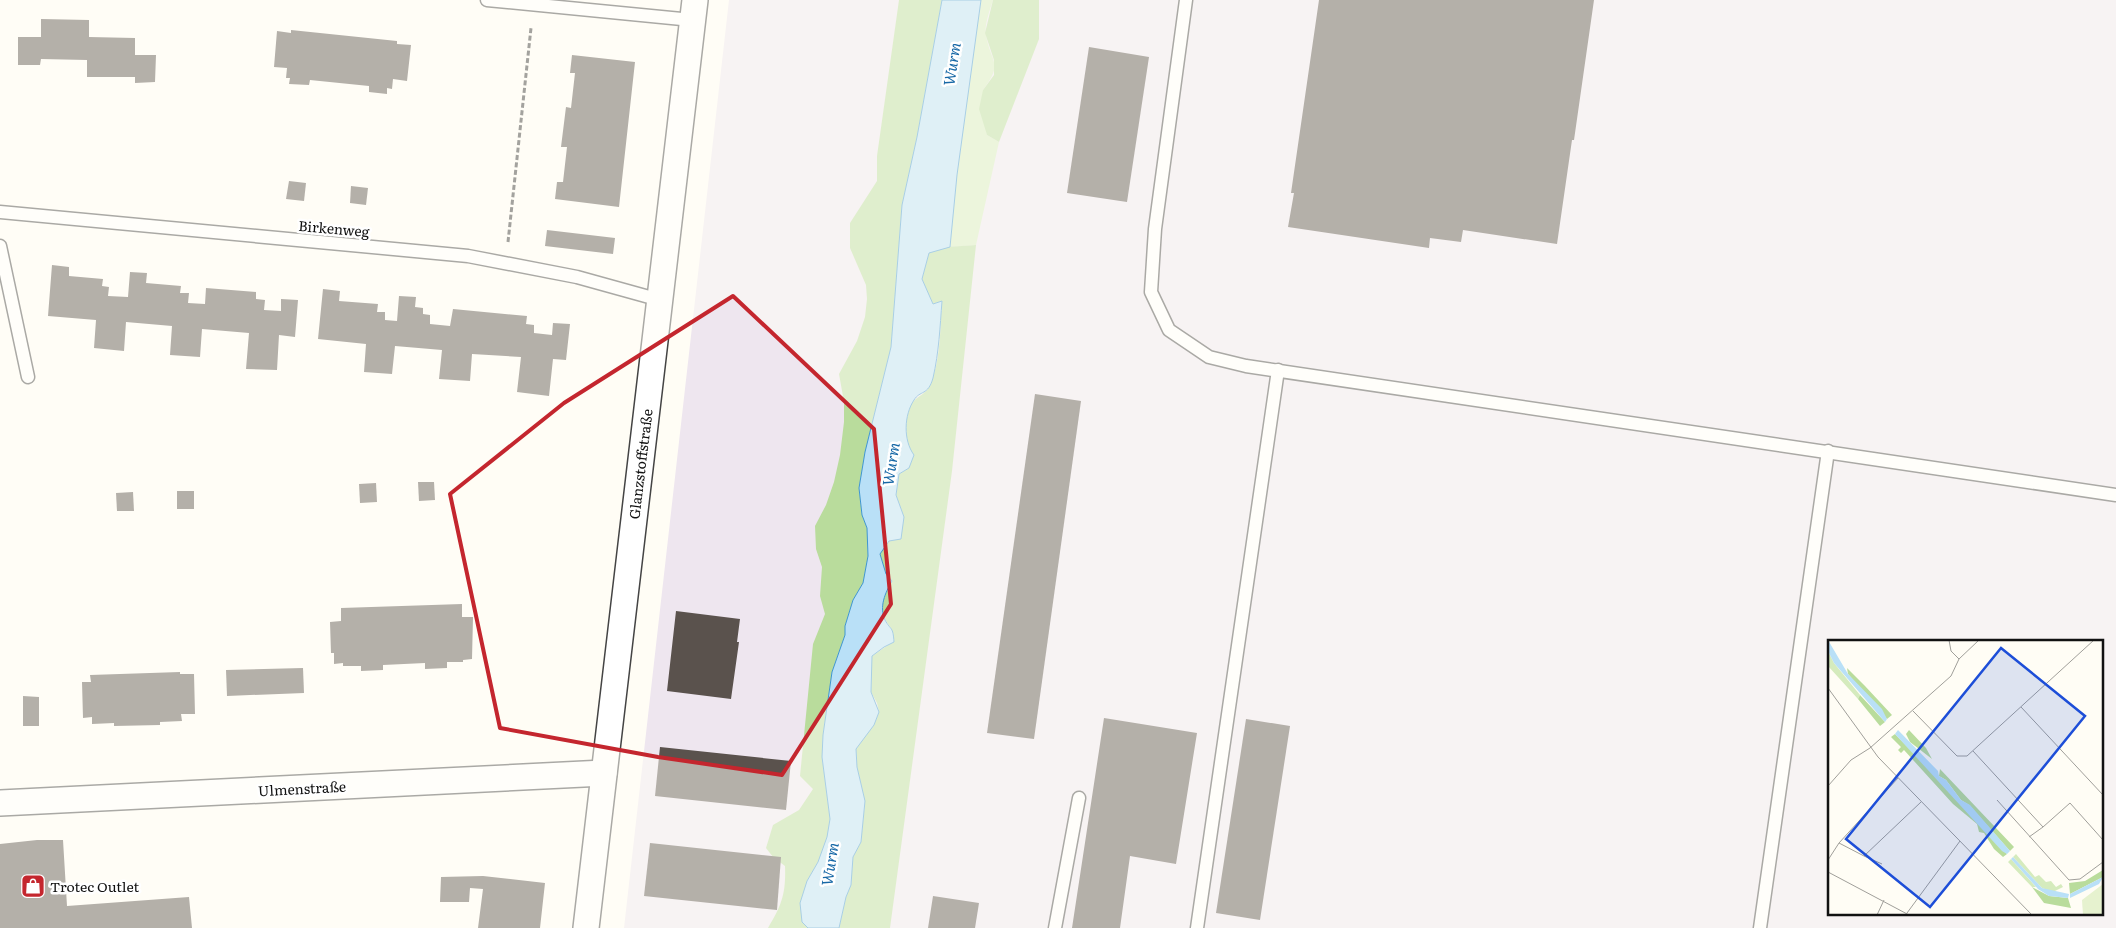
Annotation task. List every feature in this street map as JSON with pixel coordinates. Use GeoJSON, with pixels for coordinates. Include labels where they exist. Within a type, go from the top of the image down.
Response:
{"type":"FeatureCollection","features":[{"type":"Feature","properties":{"kind":"street","name":"Glanzstoffstraße"},"geometry":{"type":"LineString","coordinates":[[586,928],[693,10]]}},
{"type":"Feature","properties":{"kind":"street","name":"Ulmenstraße"},"geometry":{"type":"LineString","coordinates":[[0,803],[604,773]]}},
{"type":"Feature","properties":{"kind":"lane"},"geometry":{"type":"LineString","coordinates":[[487,0],[534,4],[693,10]]}},
{"type":"Feature","properties":{"kind":"lane"},"geometry":{"type":"LineString","coordinates":[[1186,0],[1155,229],[1151,292],[1169,330],[1209,357],[1246,366],[2116,495]]}},
{"type":"Feature","properties":{"kind":"lane","name":"Birkenweg"},"geometry":{"type":"LineString","coordinates":[[0,212],[468,256],[577,277],[660,300]]}},
{"type":"Feature","properties":{"kind":"lane"},"geometry":{"type":"LineString","coordinates":[[0,246],[28,377]]}},
{"type":"Feature","properties":{"kind":"lane"},"geometry":{"type":"LineString","coordinates":[[1197,928],[1278,370]]}},
{"type":"Feature","properties":{"kind":"lane"},"geometry":{"type":"LineString","coordinates":[[1760,928],[1828,451]]}},
{"type":"Feature","properties":{"kind":"lane"},"geometry":{"type":"LineString","coordinates":[[1055,928],[1079,798]]}},
{"type":"Feature","properties":{"kind":"path"},"geometry":{"type":"LineString","coordinates":[[505,263],[534,4]]}},
{"type":"Feature","properties":{"kind":"highlighted area"},"geometry":{"type":"Polygon","coordinates":[[[733,296],[874,429],[891,604],[782,775],[658,757],[500,728],[450,494],[564,403],[733,296]]]}},
{"type":"Feature","properties":{"kind":"shaded area"},"geometry":{"type":"Polygon","coordinates":[[[729,0],[2116,0],[2116,928],[624,928],[729,0]]]}},
{"type":"Feature","properties":{"kind":"green space"},"geometry":{"type":"Polygon","coordinates":[[[899,0],[942,0],[917,137],[902,205],[891,347],[865,452],[859,488],[862,515],[867,528],[868,556],[863,583],[853,600],[845,626],[845,635],[832,672],[823,735],[822,757],[830,819],[828,837],[818,862],[807,881],[802,922],[808,928],[768,928],[780,905],[785,884],[785,866],[773,857],[766,848],[773,825],[799,810],[813,789],[800,776],[813,644],[825,614],[820,596],[822,567],[816,549],[815,526],[826,505],[834,482],[840,455],[844,422],[844,402],[839,374],[857,341],[865,317],[866,285],[850,248],[850,223],[877,181],[877,156],[899,0]]]}},
{"type":"Feature","properties":{"kind":"green space"},"geometry":{"type":"Polygon","coordinates":[[[981,0],[993,0],[986,31],[994,68],[993,74],[983,90],[987,135],[999,142],[976,245],[950,247],[957,175],[981,0]]]}},
{"type":"Feature","properties":{"kind":"green space"},"geometry":{"type":"Polygon","coordinates":[[[993,0],[1039,0],[1039,39],[999,142],[987,135],[979,109],[983,90],[994,75],[994,60],[985,33],[993,0]]]}},
{"type":"Feature","properties":{"kind":"green space"},"geometry":{"type":"Polygon","coordinates":[[[976,245],[952,471],[890,928],[839,928],[846,897],[851,885],[853,857],[861,842],[865,802],[857,767],[856,749],[874,725],[879,712],[871,692],[872,656],[894,641],[892,631],[883,614],[885,595],[892,581],[886,574],[880,554],[904,517],[896,495],[899,474],[909,468],[907,414],[912,403],[930,385],[938,355],[942,301],[933,304],[922,279],[929,253],[946,247],[976,245]]]}},
{"type":"Feature","properties":{"kind":"water","name":"Wurm"},"geometry":{"type":"Polygon","coordinates":[[[942,0],[981,0],[957,175],[950,247],[929,253],[922,279],[933,304],[942,301],[937,359],[929,388],[916,397],[908,413],[906,428],[908,442],[914,455],[909,468],[899,474],[896,495],[904,517],[901,539],[889,541],[880,554],[886,574],[892,581],[885,595],[883,615],[892,631],[894,642],[872,656],[871,692],[879,712],[874,725],[856,749],[857,767],[865,801],[861,842],[853,857],[851,885],[846,897],[839,928],[808,928],[802,922],[800,903],[807,881],[818,862],[827,837],[830,819],[822,757],[823,735],[832,672],[845,635],[845,626],[853,600],[863,583],[868,556],[867,528],[862,515],[859,488],[865,452],[891,347],[902,205],[917,137],[942,0]]]}},
{"type":"Feature","properties":{"kind":"building"},"geometry":{"type":"Polygon","coordinates":[[[1319,0],[1594,0],[1557,244],[1463,230],[1461,242],[1430,238],[1429,248],[1288,227],[1294,193],[1291,193],[1319,0]]]}},
{"type":"Feature","properties":{"kind":"building"},"geometry":{"type":"Polygon","coordinates":[[[41,19],[89,20],[89,37],[135,38],[135,55],[156,55],[155,82],[135,83],[135,77],[87,77],[87,60],[41,59],[40,65],[18,65],[18,37],[41,37],[41,19]]]}},
{"type":"Feature","properties":{"kind":"building"},"geometry":{"type":"Polygon","coordinates":[[[291,30],[397,41],[397,44],[411,45],[407,81],[393,79],[392,89],[387,88],[387,94],[369,92],[369,86],[310,80],[309,85],[289,84],[290,78],[286,78],[287,68],[274,67],[277,31],[291,33],[291,30]]]}},
{"type":"Feature","properties":{"kind":"building"},"geometry":{"type":"Polygon","coordinates":[[[1089,47],[1149,57],[1127,202],[1067,193],[1089,47]]]}},
{"type":"Feature","properties":{"kind":"building"},"geometry":{"type":"Polygon","coordinates":[[[572,55],[635,62],[619,207],[555,199],[557,182],[563,182],[567,147],[561,147],[566,107],[571,108],[575,73],[570,73],[572,55]]]}},
{"type":"Feature","properties":{"kind":"building"},"geometry":{"type":"Polygon","coordinates":[[[289,181],[306,183],[304,201],[286,199],[289,181]]]}},
{"type":"Feature","properties":{"kind":"building"},"geometry":{"type":"Polygon","coordinates":[[[351,186],[368,188],[366,205],[350,203],[351,186]]]}},
{"type":"Feature","properties":{"kind":"building"},"geometry":{"type":"Polygon","coordinates":[[[547,230],[615,238],[613,254],[545,246],[547,230]]]}},
{"type":"Feature","properties":{"kind":"building"},"geometry":{"type":"Polygon","coordinates":[[[52,265],[69,267],[69,276],[103,279],[102,286],[109,287],[108,296],[128,297],[130,272],[147,273],[146,283],[181,286],[180,293],[189,293],[188,303],[205,304],[206,288],[256,292],[256,299],[265,300],[264,310],[281,311],[281,299],[298,300],[295,337],[279,335],[277,370],[246,369],[249,333],[202,329],[200,357],[170,355],[172,326],[126,322],[124,351],[94,348],[96,320],[48,316],[52,265]]]}},
{"type":"Feature","properties":{"kind":"building"},"geometry":{"type":"Polygon","coordinates":[[[323,289],[340,291],[339,301],[378,304],[377,312],[385,312],[385,320],[397,321],[399,296],[416,297],[415,307],[423,308],[423,314],[430,315],[430,324],[450,326],[453,309],[527,316],[526,324],[534,325],[534,333],[552,335],[553,323],[570,324],[566,360],[553,359],[549,396],[517,392],[521,357],[472,354],[470,381],[439,379],[442,350],[395,346],[392,374],[364,372],[366,344],[318,339],[323,289]]]}},
{"type":"Feature","properties":{"kind":"building"},"geometry":{"type":"Polygon","coordinates":[[[1035,394],[1081,401],[1034,739],[987,733],[1035,394]]]}},
{"type":"Feature","properties":{"kind":"building"},"geometry":{"type":"Polygon","coordinates":[[[418,482],[434,482],[435,500],[419,501],[418,482]]]}},
{"type":"Feature","properties":{"kind":"building"},"geometry":{"type":"Polygon","coordinates":[[[376,483],[377,502],[360,503],[359,484],[376,483]]]}},
{"type":"Feature","properties":{"kind":"building"},"geometry":{"type":"Polygon","coordinates":[[[177,491],[194,491],[194,509],[177,509],[177,491]]]}},
{"type":"Feature","properties":{"kind":"building"},"geometry":{"type":"Polygon","coordinates":[[[133,492],[134,511],[117,511],[116,493],[133,492]]]}},
{"type":"Feature","properties":{"kind":"building"},"geometry":{"type":"Polygon","coordinates":[[[462,604],[462,617],[473,617],[472,659],[463,660],[463,662],[447,662],[447,668],[425,669],[425,663],[383,665],[383,670],[361,671],[361,666],[343,666],[343,663],[334,664],[334,653],[331,653],[330,622],[341,621],[341,608],[462,604]]]}},
{"type":"Feature","properties":{"kind":"building"},"geometry":{"type":"Polygon","coordinates":[[[676,611],[740,619],[737,642],[739,642],[731,699],[667,691],[676,611]]]}},
{"type":"Feature","properties":{"kind":"building"},"geometry":{"type":"Polygon","coordinates":[[[303,668],[304,693],[227,696],[226,670],[303,668]]]}},
{"type":"Feature","properties":{"kind":"building"},"geometry":{"type":"Polygon","coordinates":[[[180,672],[180,674],[194,674],[195,714],[181,714],[182,721],[160,722],[160,725],[114,726],[114,723],[92,724],[92,717],[83,718],[82,682],[91,682],[90,675],[180,672]]]}},
{"type":"Feature","properties":{"kind":"building"},"geometry":{"type":"Polygon","coordinates":[[[23,696],[39,697],[39,726],[23,726],[23,696]]]}},
{"type":"Feature","properties":{"kind":"building"},"geometry":{"type":"Polygon","coordinates":[[[1104,718],[1197,733],[1176,864],[1130,856],[1120,928],[1072,928],[1104,718]]]}},
{"type":"Feature","properties":{"kind":"building"},"geometry":{"type":"Polygon","coordinates":[[[1246,719],[1290,726],[1260,920],[1216,913],[1246,719]]]}},
{"type":"Feature","properties":{"kind":"building"},"geometry":{"type":"Polygon","coordinates":[[[660,747],[791,761],[786,810],[655,796],[660,747]]]}},
{"type":"Feature","properties":{"kind":"building","name":"Trotec Outlet"},"geometry":{"type":"Polygon","coordinates":[[[37,840],[63,840],[67,906],[189,897],[192,928],[0,928],[0,844],[37,840]]]}},
{"type":"Feature","properties":{"kind":"building"},"geometry":{"type":"Polygon","coordinates":[[[650,843],[781,857],[777,910],[644,896],[650,843]]]}},
{"type":"Feature","properties":{"kind":"building"},"geometry":{"type":"Polygon","coordinates":[[[483,876],[545,883],[540,928],[478,928],[483,889],[470,888],[469,902],[440,902],[441,877],[483,876]]]}},
{"type":"Feature","properties":{"kind":"building"},"geometry":{"type":"Polygon","coordinates":[[[933,896],[979,903],[975,928],[928,928],[933,896]]]}},
{"type":"Feature","properties":{"kind":"place","name":"Trotec Outlet"},"geometry":{"type":"Point","coordinates":[33,886]}}]}
